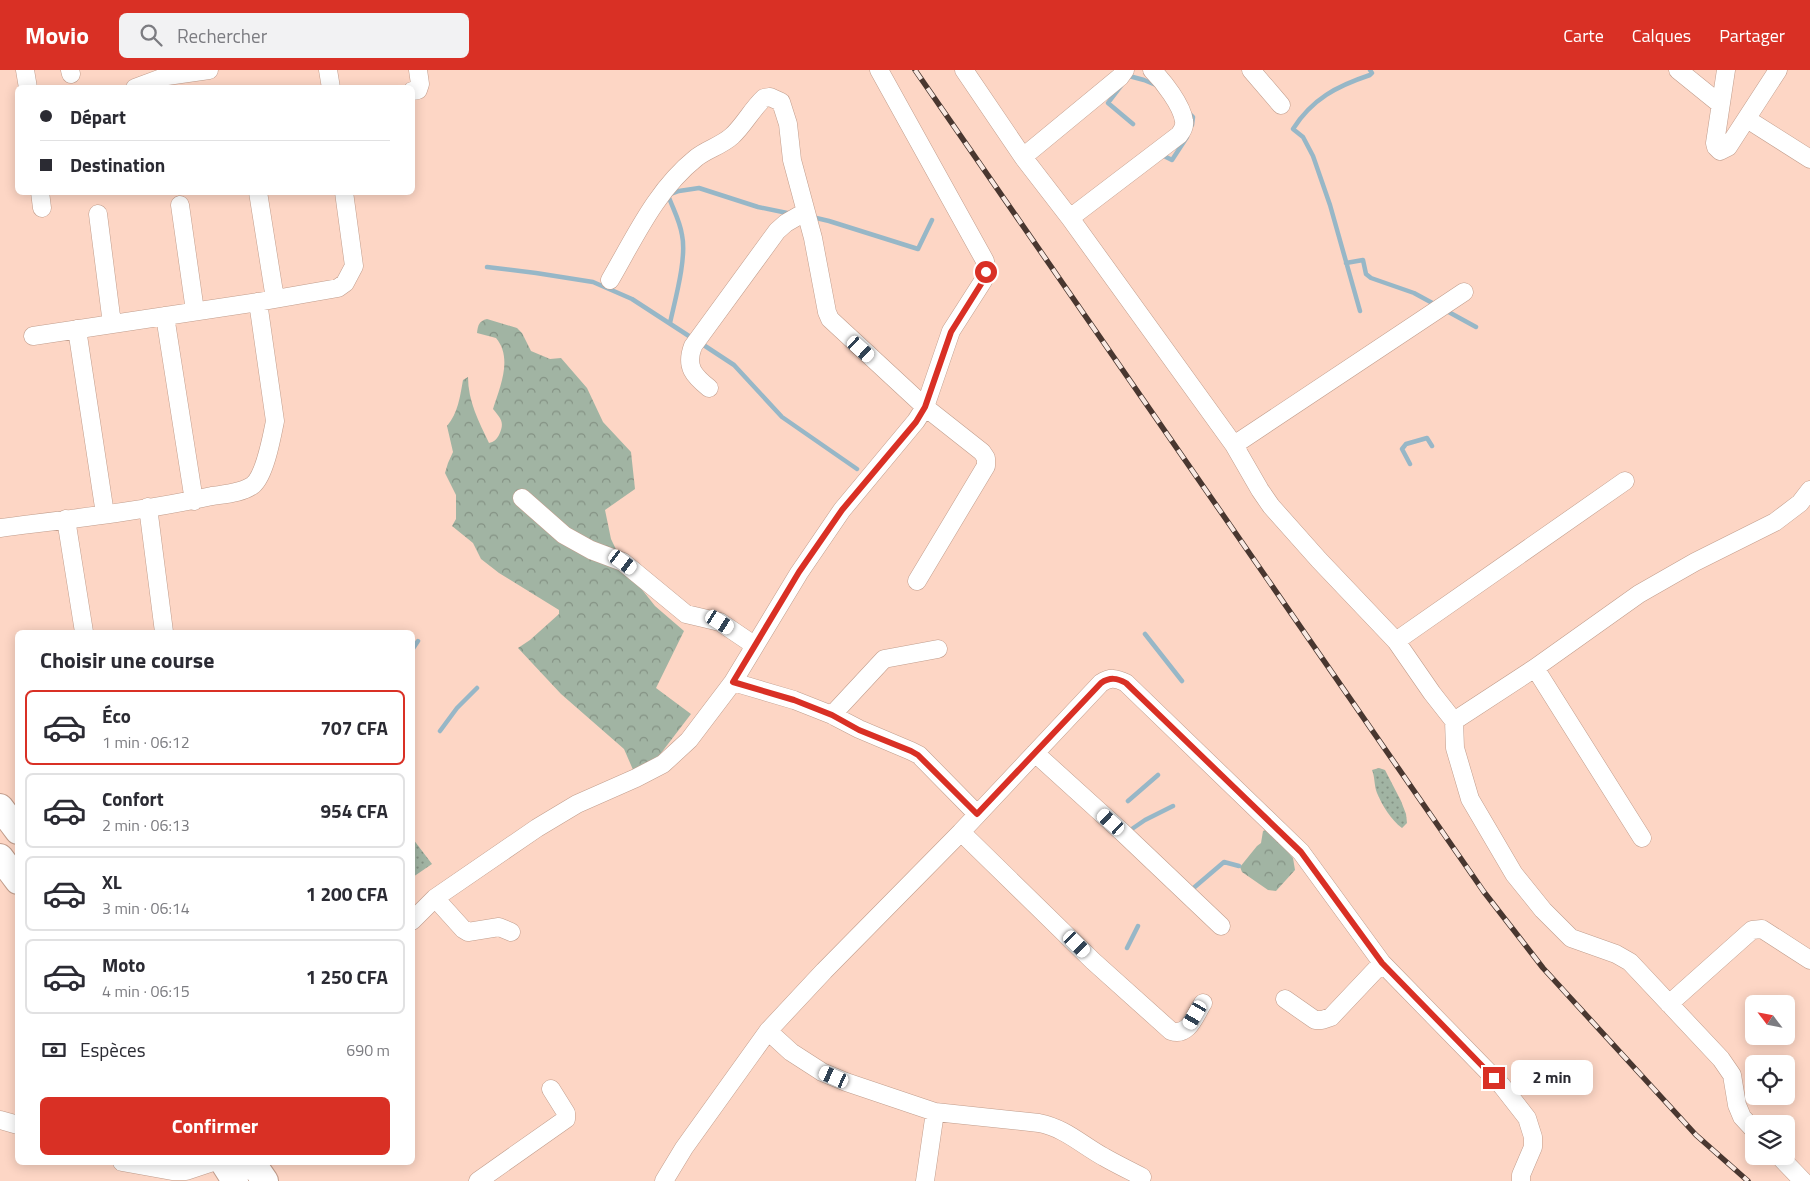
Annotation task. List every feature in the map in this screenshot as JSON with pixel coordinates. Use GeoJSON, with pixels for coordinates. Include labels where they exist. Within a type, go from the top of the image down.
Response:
{"type":"FeatureCollection","features":[{"type":"Feature","properties":{"kind":"highway"},"geometry":{"type":"LineString","coordinates":[[0,807],[15,827]]}},
{"type":"Feature","properties":{"kind":"highway"},"geometry":{"type":"LineString","coordinates":[[0,857],[15,877]]}},
{"type":"Feature","properties":{"kind":"highway"},"geometry":{"type":"LineString","coordinates":[[225,1165],[235,1181]]}},
{"type":"Feature","properties":{"kind":"highway"},"geometry":{"type":"LineString","coordinates":[[254,1165],[265,1181]]}},
{"type":"Feature","properties":{"kind":"street"},"geometry":{"type":"LineString","coordinates":[[25,70],[28,85]]}},
{"type":"Feature","properties":{"kind":"street"},"geometry":{"type":"LineString","coordinates":[[142,85],[167,73],[209,70]]}},
{"type":"Feature","properties":{"kind":"street"},"geometry":{"type":"LineString","coordinates":[[328,70],[330,85]]}},
{"type":"Feature","properties":{"kind":"street"},"geometry":{"type":"LineString","coordinates":[[415,90],[420,87],[418,70]]}},
{"type":"Feature","properties":{"kind":"street"},"geometry":{"type":"LineString","coordinates":[[415,918],[435,898],[537,828],[577,804],[663,764],[689,740],[733,682],[799,572],[842,510],[916,422],[925,407],[951,332],[983,281],[986,272],[985,261],[879,70]]}},
{"type":"Feature","properties":{"kind":"street"},"geometry":{"type":"LineString","coordinates":[[964,70],[1023,157],[1070,218],[1234,445],[1271,506],[1396,641],[1454,721],[1455,748],[1470,799],[1514,874],[1543,910],[1571,938],[1616,954],[1630,962],[1721,1059],[1732,1075],[1737,1105],[1745,1120]]}},
{"type":"Feature","properties":{"kind":"street"},"geometry":{"type":"LineString","coordinates":[[1023,157],[1120,77],[1125,70]]}},
{"type":"Feature","properties":{"kind":"street"},"geometry":{"type":"LineString","coordinates":[[1070,218],[1179,135],[1183,129],[1185,122],[1183,115],[1168,87],[1152,70]]}},
{"type":"Feature","properties":{"kind":"street"},"geometry":{"type":"LineString","coordinates":[[1251,70],[1281,105]]}},
{"type":"Feature","properties":{"kind":"street"},"geometry":{"type":"LineString","coordinates":[[1678,70],[1720,104]]}},
{"type":"Feature","properties":{"kind":"street"},"geometry":{"type":"LineString","coordinates":[[1726,70],[1715,143],[1720,151],[1728,147],[1778,70]]}},
{"type":"Feature","properties":{"kind":"street"},"geometry":{"type":"LineString","coordinates":[[610,280],[649,212],[669,184],[696,158],[734,134],[764,98],[770,97],[781,102],[786,114],[792,160],[813,238],[830,319],[925,407],[982,452],[987,461],[917,582]]}},
{"type":"Feature","properties":{"kind":"street"},"geometry":{"type":"LineString","coordinates":[[1747,119],[1810,159]]}},
{"type":"Feature","properties":{"kind":"street"},"geometry":{"type":"LineString","coordinates":[[0,528],[194,500],[244,490],[260,478],[275,421],[258,195]]}},
{"type":"Feature","properties":{"kind":"street"},"geometry":{"type":"LineString","coordinates":[[33,336],[267,301],[338,288],[345,283],[354,266],[344,195]]}},
{"type":"Feature","properties":{"kind":"street"},"geometry":{"type":"LineString","coordinates":[[180,205],[196,311]]}},
{"type":"Feature","properties":{"kind":"street"},"geometry":{"type":"LineString","coordinates":[[709,388],[695,377],[692,370],[690,354],[693,346],[773,236],[786,223],[805,212]]}},
{"type":"Feature","properties":{"kind":"street"},"geometry":{"type":"LineString","coordinates":[[98,214],[112,324]]}},
{"type":"Feature","properties":{"kind":"street"},"geometry":{"type":"LineString","coordinates":[[1234,445],[1464,292]]}},
{"type":"Feature","properties":{"kind":"street"},"geometry":{"type":"LineString","coordinates":[[165,316],[194,500]]}},
{"type":"Feature","properties":{"kind":"street"},"geometry":{"type":"LineString","coordinates":[[77,329],[105,514]]}},
{"type":"Feature","properties":{"kind":"street"},"geometry":{"type":"LineString","coordinates":[[1396,641],[1625,481]]}},
{"type":"Feature","properties":{"kind":"street"},"geometry":{"type":"LineString","coordinates":[[1454,721],[1534,668],[1638,594],[1695,562],[1775,522],[1800,503],[1810,490]]}},
{"type":"Feature","properties":{"kind":"street"},"geometry":{"type":"LineString","coordinates":[[522,498],[564,535],[591,550],[623,562],[686,614],[720,622],[754,645]]}},
{"type":"Feature","properties":{"kind":"street"},"geometry":{"type":"LineString","coordinates":[[148,507],[164,630]]}},
{"type":"Feature","properties":{"kind":"street"},"geometry":{"type":"LineString","coordinates":[[66,519],[84,630]]}},
{"type":"Feature","properties":{"kind":"street"},"geometry":{"type":"LineString","coordinates":[[832,715],[884,659],[938,649]]}},
{"type":"Feature","properties":{"kind":"street"},"geometry":{"type":"LineString","coordinates":[[1534,668],[1642,838]]}},
{"type":"Feature","properties":{"kind":"street"},"geometry":{"type":"LineString","coordinates":[[664,1181],[684,1148],[768,1031],[824,971],[961,832],[1101,683],[1114,678],[1126,683],[1301,852],[1382,963],[1502,1086],[1527,1118],[1533,1136],[1532,1147],[1521,1175],[1521,1181]]}},
{"type":"Feature","properties":{"kind":"street"},"geometry":{"type":"LineString","coordinates":[[733,682],[794,700],[832,715],[859,730],[918,755],[977,814]]}},
{"type":"Feature","properties":{"kind":"street"},"geometry":{"type":"LineString","coordinates":[[1035,753],[1121,831],[1220,926]]}},
{"type":"Feature","properties":{"kind":"street"},"geometry":{"type":"LineString","coordinates":[[961,832],[1093,961],[1171,1031],[1176,1033],[1184,1031],[1203,1002]]}},
{"type":"Feature","properties":{"kind":"street"},"geometry":{"type":"LineString","coordinates":[[435,898],[468,932],[499,927],[510,932]]}},
{"type":"Feature","properties":{"kind":"street"},"geometry":{"type":"LineString","coordinates":[[1669,1004],[1752,930],[1762,929],[1810,960]]}},
{"type":"Feature","properties":{"kind":"street"},"geometry":{"type":"LineString","coordinates":[[1285,999],[1315,1020],[1331,1017],[1382,963]]}},
{"type":"Feature","properties":{"kind":"street"},"geometry":{"type":"LineString","coordinates":[[768,1031],[791,1052],[822,1072],[846,1082],[935,1112],[1054,1126],[1103,1157],[1142,1177]]}},
{"type":"Feature","properties":{"kind":"street"},"geometry":{"type":"LineString","coordinates":[[478,1181],[566,1119],[566,1113],[551,1089]]}},
{"type":"Feature","properties":{"kind":"street"},"geometry":{"type":"LineString","coordinates":[[925,1181],[935,1112]]}},
{"type":"Feature","properties":{"kind":"street"},"geometry":{"type":"LineString","coordinates":[[0,1120],[15,1124]]}},
{"type":"Feature","properties":{"kind":"street"},"geometry":{"type":"LineString","coordinates":[[137,1165],[172,1172],[186,1171],[204,1165]]}},
{"type":"Feature","properties":{"kind":"street"},"geometry":{"type":"LineString","coordinates":[[1788,1165],[1803,1181]]}},
{"type":"Feature","properties":{"kind":"green space"},"geometry":{"type":"Polygon","coordinates":[[[487,319],[517,328],[522,333],[531,351],[550,359],[561,358],[587,388],[603,422],[631,452],[635,489],[605,510],[611,539],[625,568],[655,606],[684,631],[656,688],[691,714],[655,761],[634,772],[624,749],[561,694],[518,648],[530,640],[559,614],[559,610],[499,573],[481,559],[473,543],[452,526],[456,519],[456,495],[445,473],[453,452],[447,426],[460,399],[463,380],[468,377],[472,403],[489,443],[497,438],[502,427],[500,418],[493,409],[504,373],[504,354],[496,338],[477,333],[479,324],[487,319]]]}},
{"type":"Feature","properties":{"kind":"green space"},"geometry":{"type":"Polygon","coordinates":[[[1379,768],[1385,770],[1406,814],[1407,823],[1402,828],[1387,812],[1377,793],[1372,770],[1379,768]]]}},
{"type":"Feature","properties":{"kind":"green space"},"geometry":{"type":"Polygon","coordinates":[[[1268,829],[1293,858],[1295,870],[1276,891],[1268,890],[1242,872],[1240,867],[1261,843],[1263,831],[1268,829]]]}},
{"type":"Feature","properties":{"kind":"green space"},"geometry":{"type":"Polygon","coordinates":[[[415,842],[432,864],[415,876],[415,842]]]}},
{"type":"Feature","properties":{"kind":"waterway"},"geometry":{"type":"LineString","coordinates":[[1360,311],[1330,205],[1313,156],[1303,137],[1293,129],[1308,109],[1326,95],[1370,75],[1372,73],[1370,70]]}},
{"type":"Feature","properties":{"kind":"waterway"},"geometry":{"type":"LineString","coordinates":[[1129,76],[1156,85]]}},
{"type":"Feature","properties":{"kind":"waterway"},"geometry":{"type":"LineString","coordinates":[[1121,86],[1108,103],[1133,124]]}},
{"type":"Feature","properties":{"kind":"waterway"},"geometry":{"type":"LineString","coordinates":[[1187,111],[1193,117],[1192,125]]}},
{"type":"Feature","properties":{"kind":"waterway"},"geometry":{"type":"LineString","coordinates":[[1162,155],[1172,160],[1187,137]]}},
{"type":"Feature","properties":{"kind":"waterway"},"geometry":{"type":"LineString","coordinates":[[670,323],[680,279],[683,244],[680,225],[668,195],[699,188],[758,207],[792,214]]}},
{"type":"Feature","properties":{"kind":"waterway"},"geometry":{"type":"LineString","coordinates":[[812,217],[918,249],[932,220]]}},
{"type":"Feature","properties":{"kind":"waterway"},"geometry":{"type":"LineString","coordinates":[[1346,263],[1363,260],[1366,274],[1371,278],[1414,293],[1436,305]]}},
{"type":"Feature","properties":{"kind":"waterway"},"geometry":{"type":"LineString","coordinates":[[487,267],[593,282],[632,299],[692,338]]}},
{"type":"Feature","properties":{"kind":"waterway"},"geometry":{"type":"LineString","coordinates":[[1445,310],[1476,327]]}},
{"type":"Feature","properties":{"kind":"waterway"},"geometry":{"type":"LineString","coordinates":[[699,342],[734,365],[782,417],[857,469]]}},
{"type":"Feature","properties":{"kind":"waterway"},"geometry":{"type":"LineString","coordinates":[[1410,464],[1402,449],[1406,444],[1427,438],[1432,446]]}},
{"type":"Feature","properties":{"kind":"waterway"},"geometry":{"type":"LineString","coordinates":[[1145,634],[1182,681]]}},
{"type":"Feature","properties":{"kind":"waterway"},"geometry":{"type":"LineString","coordinates":[[415,646],[418,641]]}},
{"type":"Feature","properties":{"kind":"waterway"},"geometry":{"type":"LineString","coordinates":[[440,731],[457,708],[477,688]]}},
{"type":"Feature","properties":{"kind":"waterway"},"geometry":{"type":"LineString","coordinates":[[1128,801],[1158,775]]}},
{"type":"Feature","properties":{"kind":"waterway"},"geometry":{"type":"LineString","coordinates":[[1129,831],[1145,820],[1173,806]]}},
{"type":"Feature","properties":{"kind":"waterway"},"geometry":{"type":"LineString","coordinates":[[1190,891],[1224,862],[1239,866]]}},
{"type":"Feature","properties":{"kind":"waterway"},"geometry":{"type":"LineString","coordinates":[[1127,948],[1138,926]]}},
{"type":"Feature","properties":{"kind":"railway"},"geometry":{"type":"LineString","coordinates":[[915,70],[1484,892],[1543,968],[1696,1135],[1748,1181]]}},
{"type":"Feature","properties":{"kind":"route"},"geometry":{"type":"LineString","coordinates":[[986,272],[983,281],[951,332],[925,407],[916,422],[842,510],[799,572],[733,682],[794,700],[832,715],[859,730],[911,751],[918,755],[977,814],[1101,683],[1114,678],[1126,683],[1301,852],[1316,870],[1382,963],[1494,1078]]}}]}
